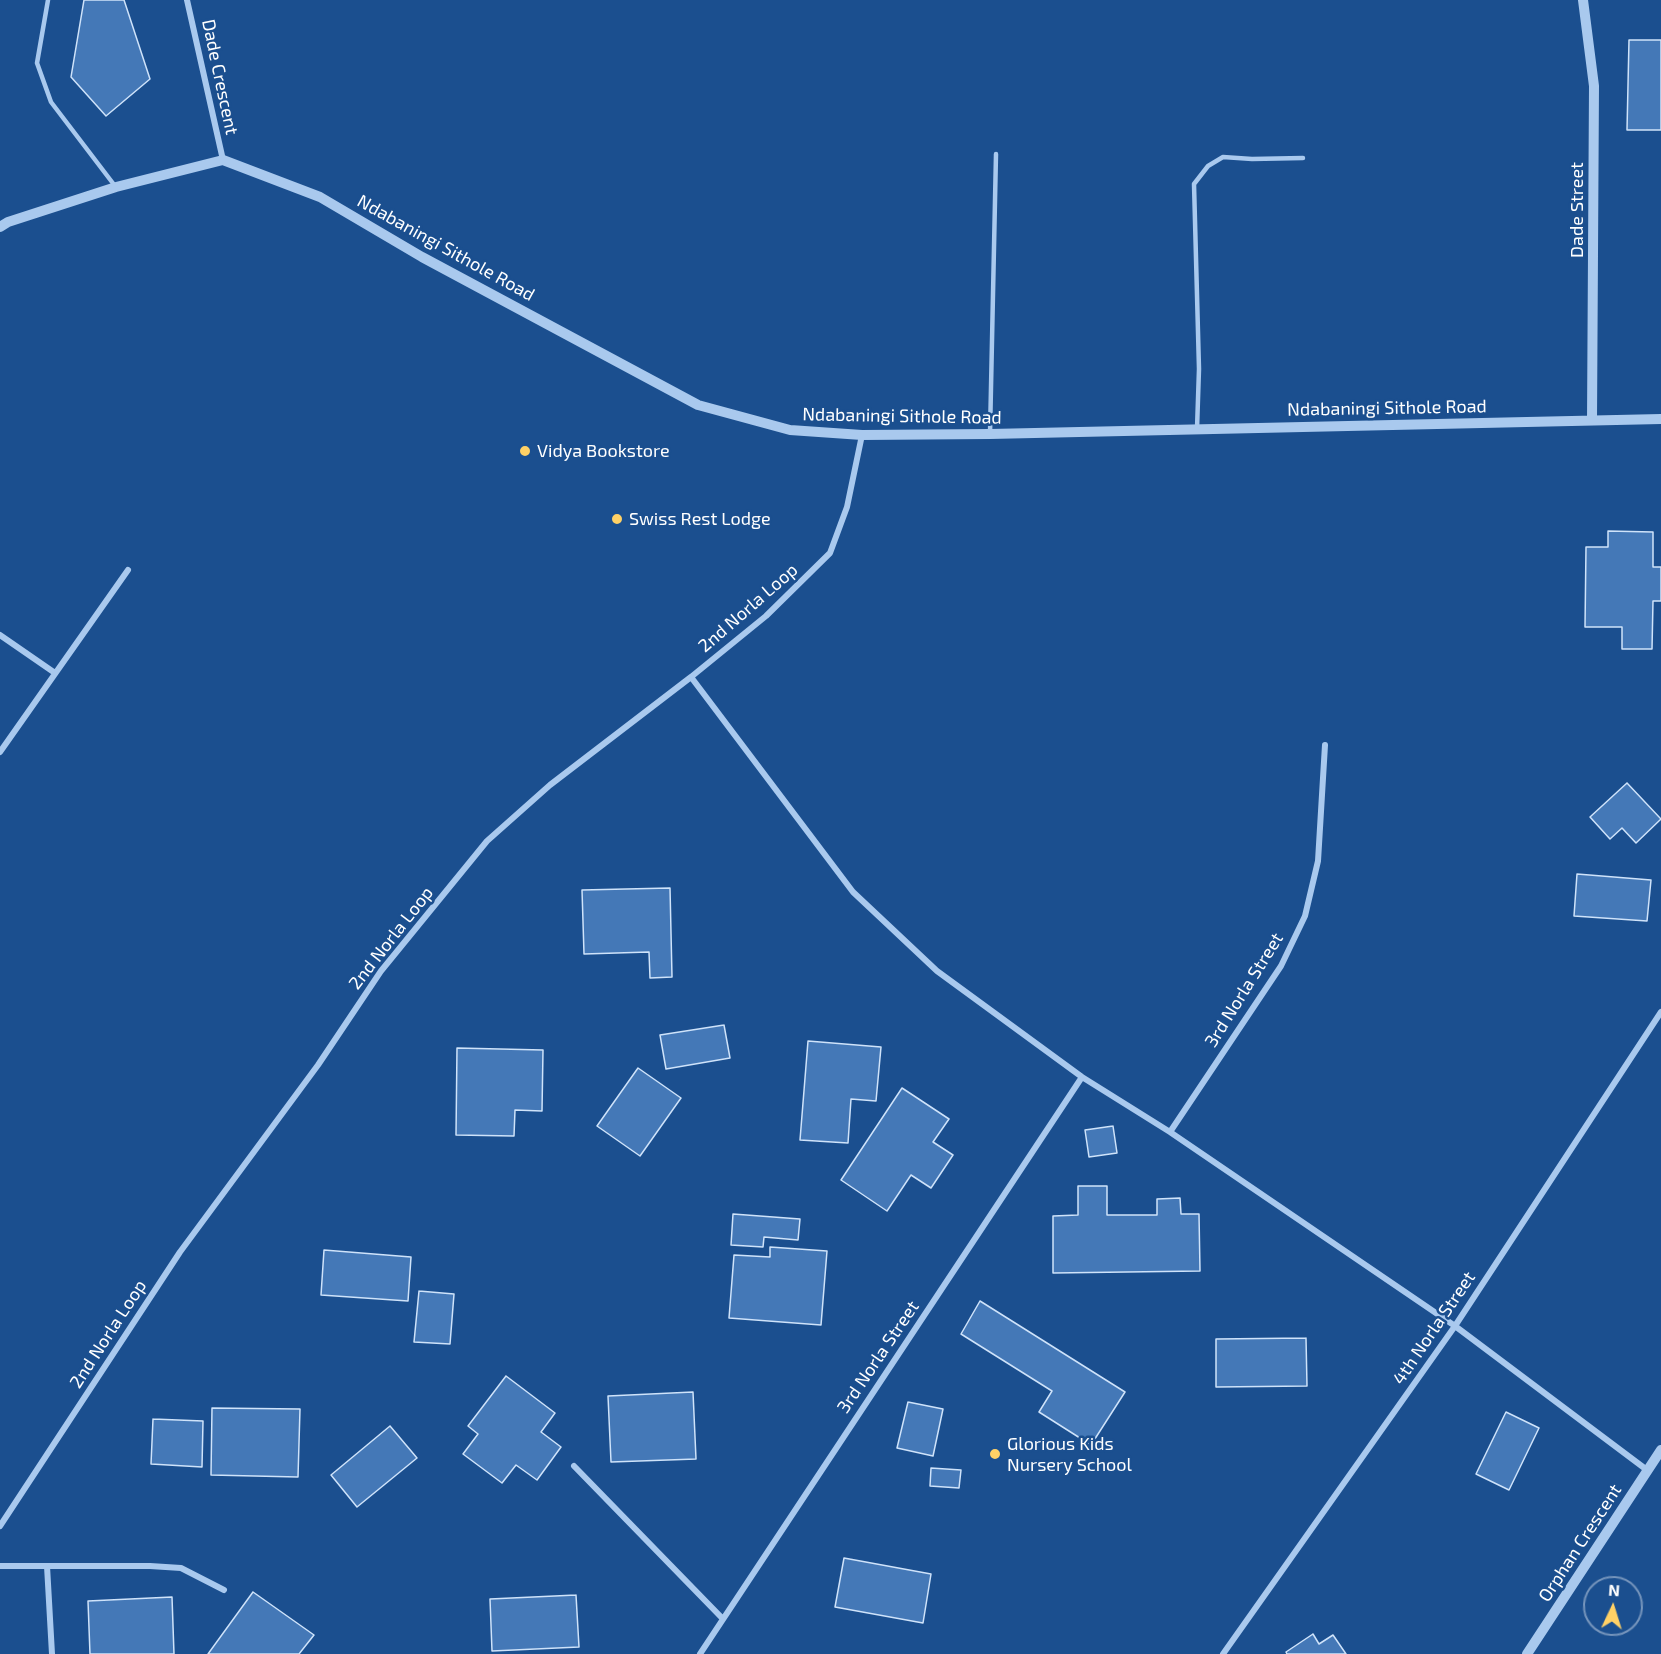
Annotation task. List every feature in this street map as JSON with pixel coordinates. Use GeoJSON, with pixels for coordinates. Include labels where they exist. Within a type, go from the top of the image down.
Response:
{"type":"FeatureCollection","features":[{"type":"Feature","properties":{"kind":"street","name":"Dade Crescent"},"geometry":{"type":"LineString","coordinates":[[187,0],[223,160]]}},
{"type":"Feature","properties":{"kind":"street","name":"Dade Street"},"geometry":{"type":"LineString","coordinates":[[1582,0],[1594,86],[1592,420]]}},
{"type":"Feature","properties":{"kind":"street"},"geometry":{"type":"LineString","coordinates":[[0,227],[8,222],[116,187],[223,160]]}},
{"type":"Feature","properties":{"kind":"street","name":"Ndabaningi Sithole Road"},"geometry":{"type":"LineString","coordinates":[[223,160],[320,197],[422,256],[699,405],[790,430],[862,435],[990,434],[1661,420]]}},
{"type":"Feature","properties":{"kind":"street","name":"2nd Norla Loop"},"geometry":{"type":"LineString","coordinates":[[0,1526],[180,1252],[318,1065],[381,971],[487,841],[550,785],[692,677],[766,616],[830,553],[847,507],[862,435]]}},
{"type":"Feature","properties":{"kind":"street"},"geometry":{"type":"LineString","coordinates":[[0,752],[128,570]]}},
{"type":"Feature","properties":{"kind":"street"},"geometry":{"type":"LineString","coordinates":[[0,635],[56,673]]}},
{"type":"Feature","properties":{"kind":"street"},"geometry":{"type":"LineString","coordinates":[[692,677],[853,892],[937,971],[1082,1077],[1170,1132],[1455,1326],[1647,1470]]}},
{"type":"Feature","properties":{"kind":"street","name":"3rd Norla Street"},"geometry":{"type":"LineString","coordinates":[[1170,1132],[1281,966],[1305,916],[1318,861],[1325,744]]}},
{"type":"Feature","properties":{"kind":"street","name":"4th Norla Street"},"geometry":{"type":"LineString","coordinates":[[1223,1654],[1455,1326],[1661,1012]]}},
{"type":"Feature","properties":{"kind":"street","name":"3rd Norla Street"},"geometry":{"type":"LineString","coordinates":[[700,1654],[1082,1077]]}},
{"type":"Feature","properties":{"kind":"street","name":"Orphan Crescent"},"geometry":{"type":"LineString","coordinates":[[1527,1654],[1661,1450]]}},
{"type":"Feature","properties":{"kind":"street"},"geometry":{"type":"LineString","coordinates":[[573,1466],[723,1619]]}},
{"type":"Feature","properties":{"kind":"street"},"geometry":{"type":"LineString","coordinates":[[0,1566],[181,1568],[224,1590]]}},
{"type":"Feature","properties":{"kind":"street"},"geometry":{"type":"LineString","coordinates":[[47,1566],[52,1654]]}},
{"type":"Feature","properties":{"kind":"lane"},"geometry":{"type":"LineString","coordinates":[[48,0],[37,63],[51,102],[116,187]]}},
{"type":"Feature","properties":{"kind":"lane"},"geometry":{"type":"LineString","coordinates":[[990,434],[996,154]]}},
{"type":"Feature","properties":{"kind":"lane"},"geometry":{"type":"LineString","coordinates":[[1197,429],[1199,369],[1194,183],[1208,166],[1222,157],[1303,158]]}},
{"type":"Feature","properties":{"kind":"building"},"geometry":{"type":"Polygon","coordinates":[[[84,0],[124,0],[150,79],[106,116],[71,77],[84,0]]]}},
{"type":"Feature","properties":{"kind":"building"},"geometry":{"type":"Polygon","coordinates":[[[1629,40],[1661,40],[1661,130],[1627,130],[1629,40]]]}},
{"type":"Feature","properties":{"kind":"building"},"geometry":{"type":"Polygon","coordinates":[[[1608,531],[1653,532],[1653,567],[1661,567],[1661,601],[1653,601],[1652,649],[1622,649],[1622,627],[1585,627],[1586,547],[1608,547],[1608,531]]]}},
{"type":"Feature","properties":{"kind":"building"},"geometry":{"type":"Polygon","coordinates":[[[1627,783],[1661,819],[1636,843],[1622,828],[1610,839],[1590,817],[1627,783]]]}},
{"type":"Feature","properties":{"kind":"building"},"geometry":{"type":"Polygon","coordinates":[[[1577,874],[1651,880],[1647,921],[1574,916],[1577,874]]]}},
{"type":"Feature","properties":{"kind":"building"},"geometry":{"type":"Polygon","coordinates":[[[670,888],[672,977],[650,978],[649,952],[584,954],[582,890],[670,888]]]}},
{"type":"Feature","properties":{"kind":"building"},"geometry":{"type":"Polygon","coordinates":[[[724,1025],[730,1058],[666,1069],[660,1035],[724,1025]]]}},
{"type":"Feature","properties":{"kind":"building"},"geometry":{"type":"Polygon","coordinates":[[[808,1041],[881,1047],[876,1101],[851,1099],[848,1143],[800,1140],[808,1041]]]}},
{"type":"Feature","properties":{"kind":"building"},"geometry":{"type":"Polygon","coordinates":[[[457,1048],[543,1050],[542,1111],[515,1110],[514,1136],[456,1135],[457,1048]]]}},
{"type":"Feature","properties":{"kind":"building"},"geometry":{"type":"Polygon","coordinates":[[[638,1068],[681,1098],[640,1156],[597,1126],[638,1068]]]}},
{"type":"Feature","properties":{"kind":"building"},"geometry":{"type":"Polygon","coordinates":[[[902,1088],[949,1119],[933,1142],[953,1155],[931,1188],[911,1175],[887,1211],[841,1180],[902,1088]]]}},
{"type":"Feature","properties":{"kind":"building"},"geometry":{"type":"Polygon","coordinates":[[[1113,1126],[1117,1153],[1089,1157],[1085,1130],[1113,1126]]]}},
{"type":"Feature","properties":{"kind":"building"},"geometry":{"type":"Polygon","coordinates":[[[1078,1186],[1107,1186],[1107,1215],[1157,1215],[1157,1199],[1180,1198],[1181,1214],[1199,1214],[1200,1271],[1053,1273],[1053,1216],[1078,1215],[1078,1186]]]}},
{"type":"Feature","properties":{"kind":"building"},"geometry":{"type":"Polygon","coordinates":[[[733,1214],[800,1219],[798,1240],[764,1237],[763,1247],[731,1245],[733,1214]]]}},
{"type":"Feature","properties":{"kind":"building"},"geometry":{"type":"Polygon","coordinates":[[[770,1247],[827,1251],[821,1325],[729,1318],[734,1255],[770,1257],[770,1247]]]}},
{"type":"Feature","properties":{"kind":"building"},"geometry":{"type":"Polygon","coordinates":[[[324,1250],[411,1257],[408,1301],[321,1295],[324,1250]]]}},
{"type":"Feature","properties":{"kind":"building"},"geometry":{"type":"Polygon","coordinates":[[[419,1291],[454,1294],[450,1344],[414,1342],[419,1291]]]}},
{"type":"Feature","properties":{"kind":"building"},"geometry":{"type":"Polygon","coordinates":[[[980,1301],[1125,1392],[1091,1445],[1039,1412],[1052,1391],[961,1334],[980,1301]]]}},
{"type":"Feature","properties":{"kind":"building"},"geometry":{"type":"Polygon","coordinates":[[[1306,1338],[1307,1386],[1216,1387],[1216,1339],[1306,1338]]]}},
{"type":"Feature","properties":{"kind":"building"},"geometry":{"type":"Polygon","coordinates":[[[506,1376],[555,1413],[541,1432],[561,1447],[537,1480],[516,1465],[502,1483],[463,1454],[478,1434],[468,1426],[506,1376]]]}},
{"type":"Feature","properties":{"kind":"building"},"geometry":{"type":"Polygon","coordinates":[[[693,1392],[696,1459],[611,1462],[608,1396],[693,1392]]]}},
{"type":"Feature","properties":{"kind":"building"},"geometry":{"type":"Polygon","coordinates":[[[908,1402],[943,1409],[933,1456],[897,1448],[908,1402]]]}},
{"type":"Feature","properties":{"kind":"building"},"geometry":{"type":"Polygon","coordinates":[[[212,1408],[300,1409],[298,1477],[211,1475],[212,1408]]]}},
{"type":"Feature","properties":{"kind":"building"},"geometry":{"type":"Polygon","coordinates":[[[1506,1412],[1539,1428],[1509,1490],[1476,1474],[1506,1412]]]}},
{"type":"Feature","properties":{"kind":"building"},"geometry":{"type":"Polygon","coordinates":[[[153,1419],[203,1421],[202,1467],[151,1464],[153,1419]]]}},
{"type":"Feature","properties":{"kind":"building"},"geometry":{"type":"Polygon","coordinates":[[[390,1426],[417,1458],[357,1507],[331,1475],[390,1426]]]}},
{"type":"Feature","properties":{"kind":"building"},"geometry":{"type":"Polygon","coordinates":[[[931,1468],[961,1470],[959,1488],[930,1486],[931,1468]]]}},
{"type":"Feature","properties":{"kind":"building"},"geometry":{"type":"Polygon","coordinates":[[[844,1558],[931,1574],[923,1623],[835,1607],[844,1558]]]}},
{"type":"Feature","properties":{"kind":"building"},"geometry":{"type":"Polygon","coordinates":[[[253,1592],[314,1635],[299,1654],[208,1654],[253,1592]]]}},
{"type":"Feature","properties":{"kind":"building"},"geometry":{"type":"Polygon","coordinates":[[[576,1595],[579,1647],[492,1651],[490,1599],[576,1595]]]}},
{"type":"Feature","properties":{"kind":"building"},"geometry":{"type":"Polygon","coordinates":[[[172,1597],[174,1654],[90,1654],[88,1601],[172,1597]]]}},
{"type":"Feature","properties":{"kind":"building"},"geometry":{"type":"Polygon","coordinates":[[[1313,1634],[1319,1644],[1333,1635],[1346,1654],[1287,1654],[1286,1652],[1313,1634]]]}},
{"type":"Feature","properties":{"kind":"place","name":"Vidya Bookstore"},"geometry":{"type":"Point","coordinates":[525,451]}},
{"type":"Feature","properties":{"kind":"place","name":"Swiss Rest Lodge"},"geometry":{"type":"Point","coordinates":[617,519]}},
{"type":"Feature","properties":{"kind":"place","name":"Glorious Kids Nursery School"},"geometry":{"type":"Point","coordinates":[995,1454]}}]}
